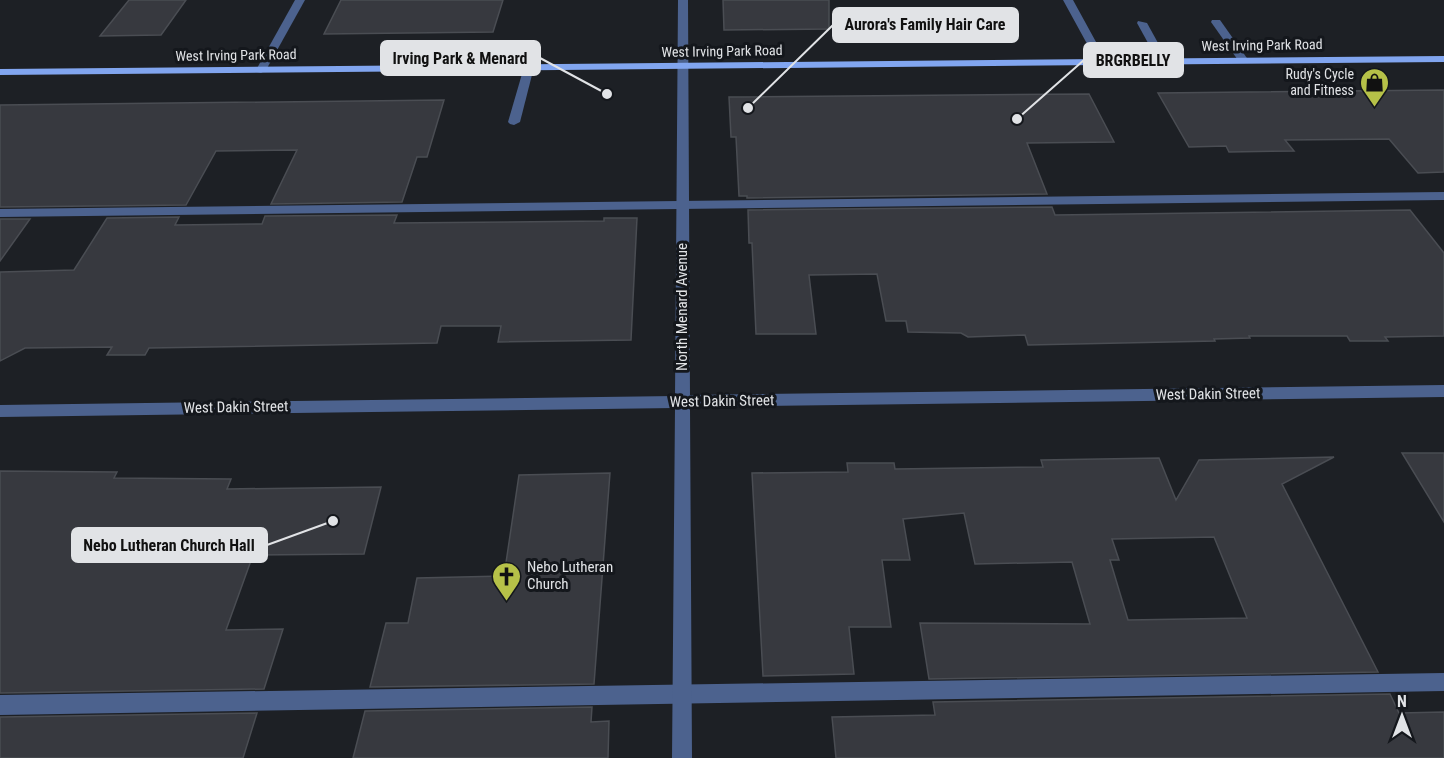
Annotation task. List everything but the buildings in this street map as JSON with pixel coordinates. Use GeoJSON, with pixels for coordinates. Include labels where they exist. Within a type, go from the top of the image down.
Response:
{"type":"FeatureCollection","features":[{"type":"Feature","properties":{"kind":"main road","name":"West Irving Park Road"},"geometry":{"type":"LineString","coordinates":[[0,72],[1444,59]]}},
{"type":"Feature","properties":{"kind":"street"},"geometry":{"type":"LineString","coordinates":[[261,70],[300,0]]}},
{"type":"Feature","properties":{"kind":"street","name":"North Menard Avenue"},"geometry":{"type":"LineString","coordinates":[[682,758],[683,0]]}},
{"type":"Feature","properties":{"kind":"street"},"geometry":{"type":"LineString","coordinates":[[1068,0],[1102,62]]}},
{"type":"Feature","properties":{"kind":"street"},"geometry":{"type":"LineString","coordinates":[[1216,22],[1245,61]]}},
{"type":"Feature","properties":{"kind":"street"},"geometry":{"type":"LineString","coordinates":[[1142,23],[1163,61]]}},
{"type":"Feature","properties":{"kind":"street"},"geometry":{"type":"LineString","coordinates":[[514,122],[529,67]]}},
{"type":"Feature","properties":{"kind":"street"},"geometry":{"type":"LineString","coordinates":[[0,213],[1444,196]]}},
{"type":"Feature","properties":{"kind":"street","name":"West Dakin Street"},"geometry":{"type":"LineString","coordinates":[[0,411],[1444,391]]}},
{"type":"Feature","properties":{"kind":"street"},"geometry":{"type":"LineString","coordinates":[[0,705],[1444,682]]}},
{"type":"Feature","properties":{"kind":"place","name":"Irving Park & Menard"},"geometry":{"type":"Point","coordinates":[607,94]}},
{"type":"Feature","properties":{"kind":"place","name":"Aurora's Family Hair Care"},"geometry":{"type":"Point","coordinates":[748,108]}},
{"type":"Feature","properties":{"kind":"place","name":"Rudy's Cycle and Fitness"},"geometry":{"type":"Point","coordinates":[1375,108]}},
{"type":"Feature","properties":{"kind":"place","name":"BRGRBELLY"},"geometry":{"type":"Point","coordinates":[1017,119]}},
{"type":"Feature","properties":{"kind":"place","name":"Nebo Lutheran Church Hall"},"geometry":{"type":"Point","coordinates":[333,521]}},
{"type":"Feature","properties":{"kind":"place","name":"Nebo Lutheran Church"},"geometry":{"type":"Point","coordinates":[506,602]}}]}
